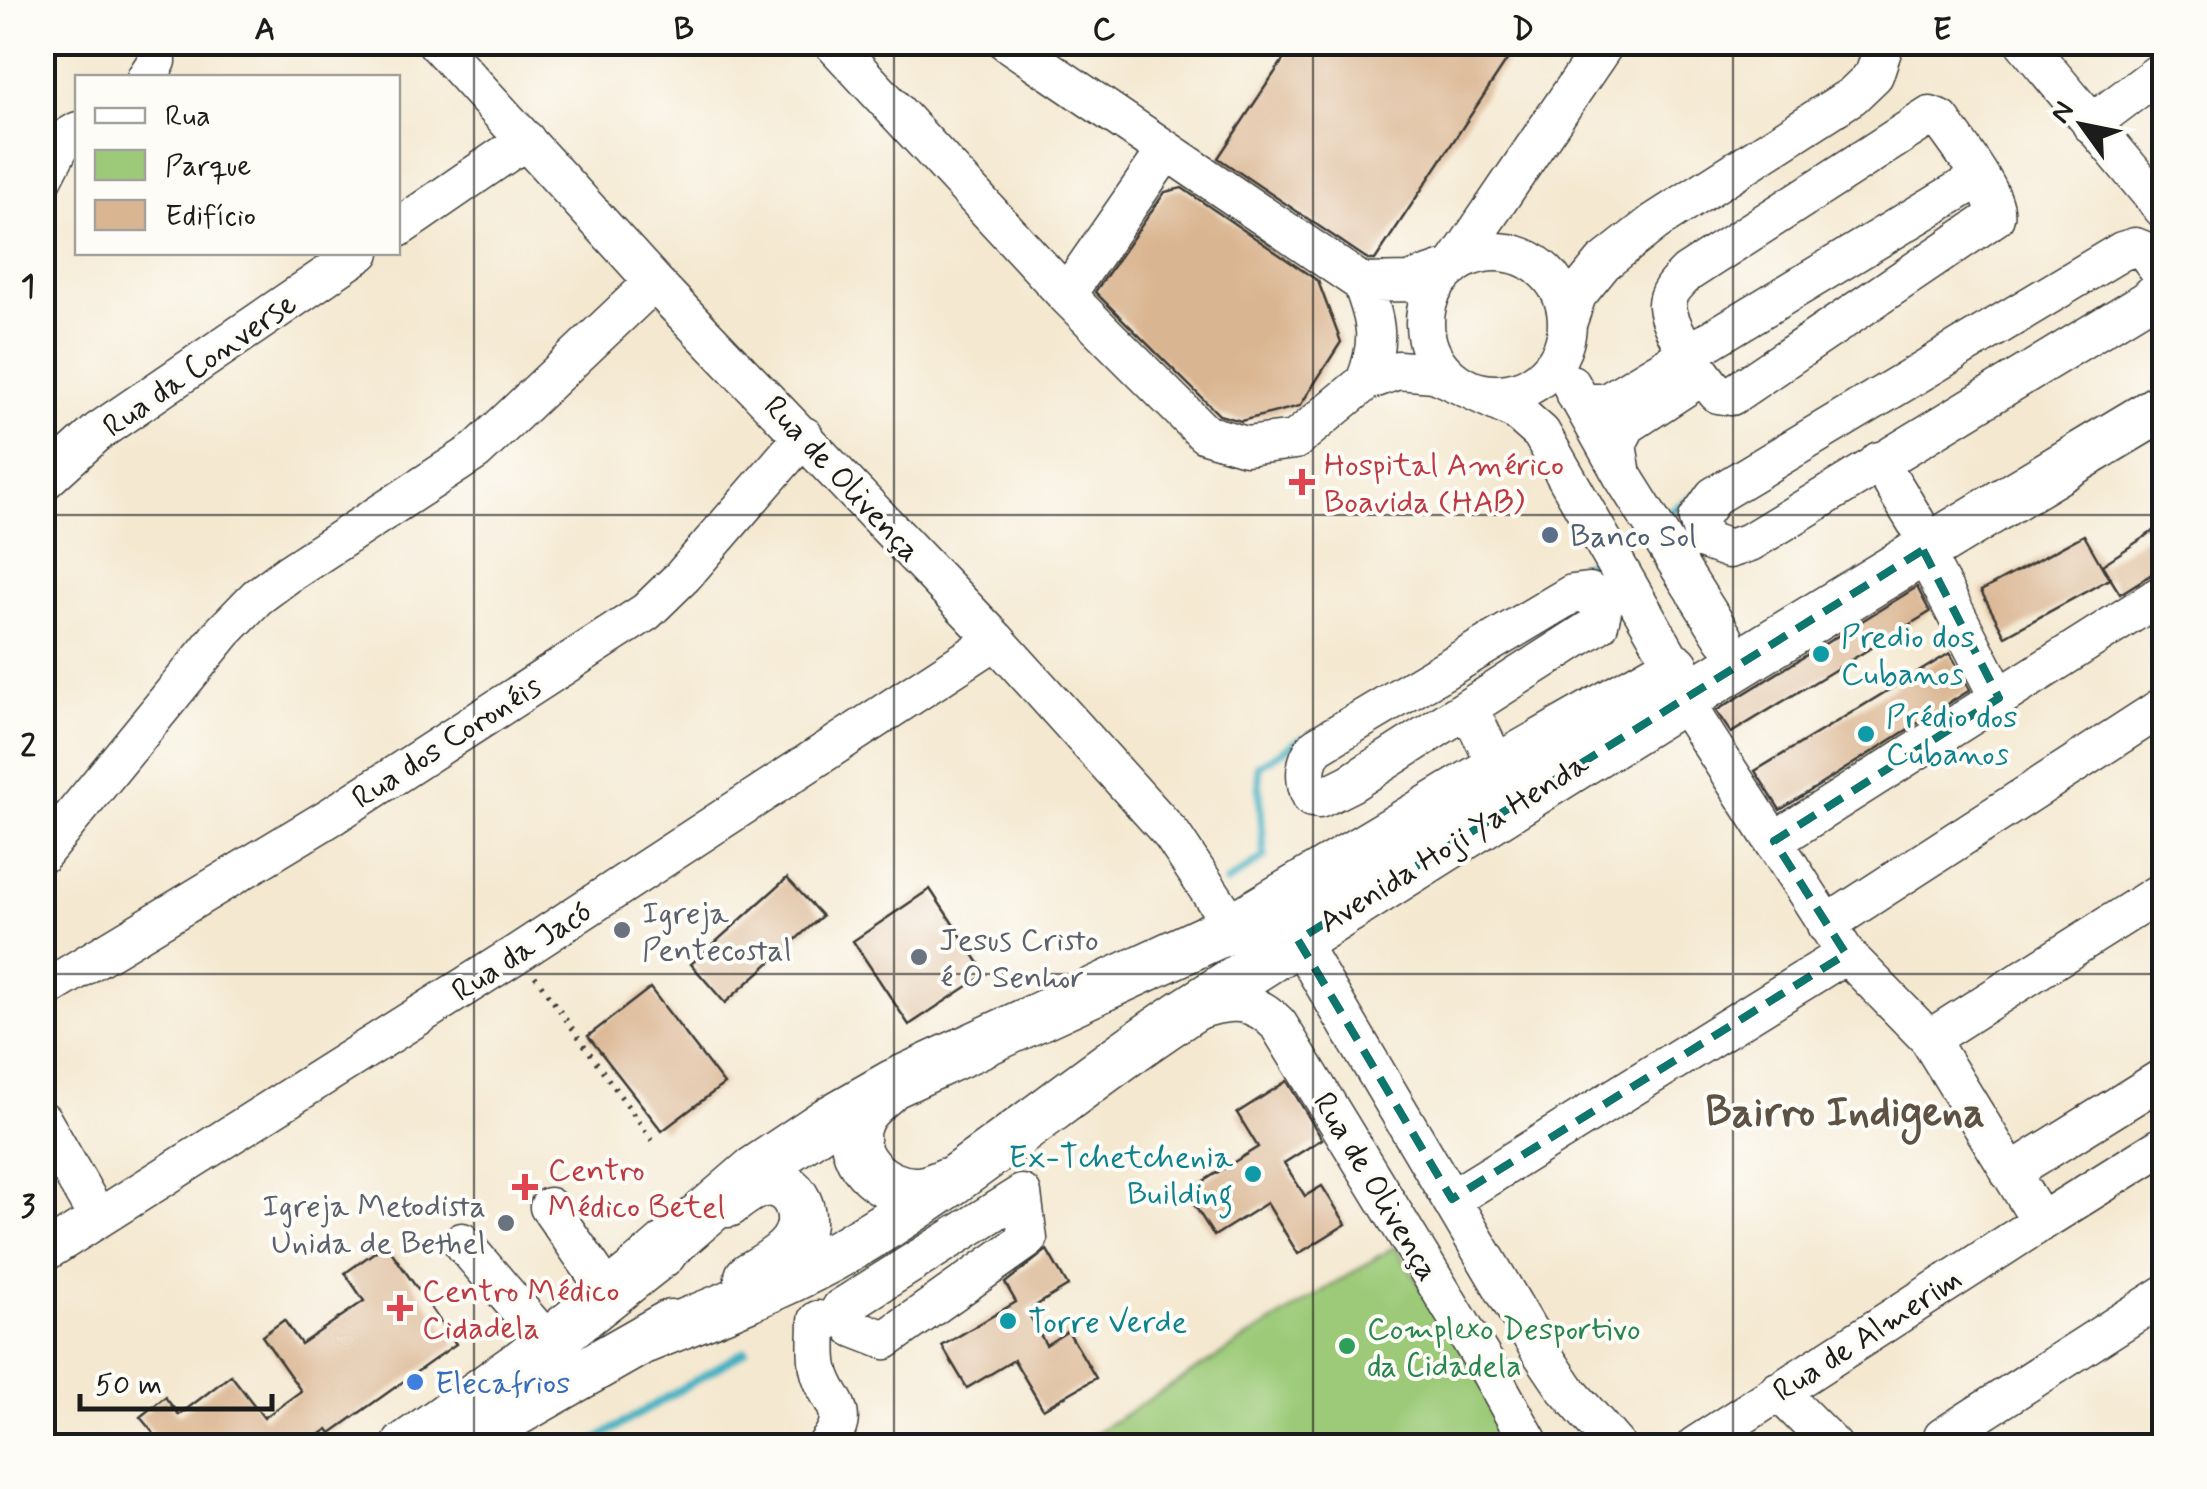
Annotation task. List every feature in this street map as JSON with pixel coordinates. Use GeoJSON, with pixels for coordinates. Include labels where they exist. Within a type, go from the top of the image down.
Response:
{"type":"FeatureCollection","features":[{"type":"Feature","properties":{"kind":"main road","name":"Avenida Hoji Ya Henda"},"geometry":{"type":"LineString","coordinates":[[646,1339],[847,1249],[1176,1018],[1678,683],[1920,536],[2164,378]]}},
{"type":"Feature","properties":{"kind":"main road","name":"Avenida Hoji Ya Henda"},"geometry":{"type":"LineString","coordinates":[[623,1283],[754,1171],[798,1139],[893,1084],[1233,927],[1498,768],[1678,683],[1724,638],[2164,406]]}},
{"type":"Feature","properties":{"kind":"main road"},"geometry":{"type":"LineString","coordinates":[[893,1084],[866,1106],[857,1122],[854,1141],[860,1157],[872,1175],[896,1190],[921,1191],[947,1182]]}},
{"type":"Feature","properties":{"kind":"main road"},"geometry":{"type":"LineString","coordinates":[[406,1446],[548,1343],[744,1191],[760,1184],[785,1187],[798,1202],[801,1228],[778,1258],[646,1339],[456,1446]]}},
{"type":"Feature","properties":{"kind":"street","name":"Rua de Olivença"},"geometry":{"type":"LineString","coordinates":[[436,42],[654,282],[996,640],[1172,835],[1233,927]]}},
{"type":"Feature","properties":{"kind":"street"},"geometry":{"type":"LineString","coordinates":[[832,42],[1066,296],[1205,434],[1246,446],[1295,440],[1365,382],[1398,370],[1434,373],[1473,390],[1516,412],[1541,433],[1678,683],[1836,940],[1929,1039],[2040,1222]]}},
{"type":"Feature","properties":{"kind":"street"},"geometry":{"type":"LineString","coordinates":[[1007,42],[1362,283],[1409,282],[1488,252],[1516,254],[1538,265],[1555,282],[1564,301],[1565,365],[1575,395],[1724,638]]}},
{"type":"Feature","properties":{"kind":"street"},"geometry":{"type":"LineString","coordinates":[[1606,42],[1453,267],[1436,284],[1427,308],[1426,334],[1431,352],[1445,373],[1473,390],[1498,394],[1520,390],[1542,378],[1554,364],[1577,295],[1603,262],[1655,222],[1852,96],[1874,75],[1885,42]]}},
{"type":"Feature","properties":{"kind":"street"},"geometry":{"type":"LineString","coordinates":[[2024,42],[2164,210]]}},
{"type":"Feature","properties":{"kind":"street"},"geometry":{"type":"LineString","coordinates":[[2091,124],[2164,69]]}},
{"type":"Feature","properties":{"kind":"street"},"geometry":{"type":"LineString","coordinates":[[1930,116],[1941,120],[1996,206],[1995,217],[1730,396],[1718,394],[1695,364],[1666,303],[1686,273],[1930,116]]}},
{"type":"Feature","properties":{"kind":"street"},"geometry":{"type":"LineString","coordinates":[[42,180],[63,140],[75,132]]}},
{"type":"Feature","properties":{"kind":"street"},"geometry":{"type":"LineString","coordinates":[[400,227],[526,140]]}},
{"type":"Feature","properties":{"kind":"street"},"geometry":{"type":"LineString","coordinates":[[1066,296],[1166,151]]}},
{"type":"Feature","properties":{"kind":"street"},"geometry":{"type":"LineString","coordinates":[[1622,475],[1617,444],[1627,425],[1695,364],[1979,178]]}},
{"type":"Feature","properties":{"kind":"street"},"geometry":{"type":"LineString","coordinates":[[2135,247],[2145,251],[2164,276],[2147,300],[1879,461],[1750,542],[1729,549],[1704,540],[1698,519],[1714,496],[2122,250],[2135,247]]}},
{"type":"Feature","properties":{"kind":"street","name":"Rua da Converse"},"geometry":{"type":"LineString","coordinates":[[42,483],[99,432],[357,255]]}},
{"type":"Feature","properties":{"kind":"street"},"geometry":{"type":"LineString","coordinates":[[42,854],[224,631],[257,597],[476,451],[654,282]]}},
{"type":"Feature","properties":{"kind":"street"},"geometry":{"type":"LineString","coordinates":[[1362,283],[1376,320],[1376,353],[1365,382]]}},
{"type":"Feature","properties":{"kind":"street"},"geometry":{"type":"LineString","coordinates":[[1575,395],[1586,402],[1606,403],[1695,364]]}},
{"type":"Feature","properties":{"kind":"street","name":"Rua dos Coronéis"},"geometry":{"type":"LineString","coordinates":[[42,991],[332,816],[646,612],[684,576],[804,436]]}},
{"type":"Feature","properties":{"kind":"street"},"geometry":{"type":"LineString","coordinates":[[1879,461],[1999,698]]}},
{"type":"Feature","properties":{"kind":"street"},"geometry":{"type":"LineString","coordinates":[[1589,592],[1602,611],[1600,624],[1469,709],[1319,799],[1312,798],[1308,790],[1308,755],[1317,746],[1572,594],[1589,592]]}},
{"type":"Feature","properties":{"kind":"street"},"geometry":{"type":"LineString","coordinates":[[1774,841],[2164,593]]}},
{"type":"Feature","properties":{"kind":"street","name":"Rua da Jacó"},"geometry":{"type":"LineString","coordinates":[[42,1254],[518,953],[996,640]]}},
{"type":"Feature","properties":{"kind":"street"},"geometry":{"type":"LineString","coordinates":[[1452,1199],[1836,940],[2164,706]]}},
{"type":"Feature","properties":{"kind":"street"},"geometry":{"type":"LineString","coordinates":[[1469,709],[1498,768]]}},
{"type":"Feature","properties":{"kind":"street"},"geometry":{"type":"LineString","coordinates":[[1929,1039],[2164,890]]}},
{"type":"Feature","properties":{"kind":"street"},"geometry":{"type":"LineString","coordinates":[[1298,940],[1566,1390],[1616,1446]]}},
{"type":"Feature","properties":{"kind":"street","name":"Rua de Olivença"},"geometry":{"type":"LineString","coordinates":[[1176,1018],[1234,1000],[1265,1011],[1278,1024],[1486,1365],[1531,1446]]}},
{"type":"Feature","properties":{"kind":"street"},"geometry":{"type":"LineString","coordinates":[[2010,1173],[2164,1077]]}},
{"type":"Feature","properties":{"kind":"street"},"geometry":{"type":"LineString","coordinates":[[42,1120],[98,1218]]}},
{"type":"Feature","properties":{"kind":"street","name":"Rua de Almerim"},"geometry":{"type":"LineString","coordinates":[[1695,1446],[2164,1145]]}},
{"type":"Feature","properties":{"kind":"street"},"geometry":{"type":"LineString","coordinates":[[753,1294],[833,1320],[885,1340],[1028,1239],[1022,1194],[841,1308],[833,1320],[818,1370],[839,1409],[839,1423],[826,1446]]}},
{"type":"Feature","properties":{"kind":"street"},"geometry":{"type":"LineString","coordinates":[[549,1207],[623,1283]]}},
{"type":"Feature","properties":{"kind":"street"},"geometry":{"type":"LineString","coordinates":[[462,1242],[548,1343]]}},
{"type":"Feature","properties":{"kind":"street"},"geometry":{"type":"LineString","coordinates":[[1934,1443],[2164,1295]]}},
{"type":"Feature","properties":{"kind":"street"},"geometry":{"type":"LineString","coordinates":[[1778,1391],[1832,1446]]}},
{"type":"Feature","properties":{"kind":"path"},"geometry":{"type":"LineString","coordinates":[[518,953],[654,1143]]}},
{"type":"Feature","properties":{"kind":"highlighted area"},"geometry":{"type":"Polygon","coordinates":[[[1923,550],[1999,698],[1774,841],[1846,954],[1452,1199],[1298,940],[1923,550]]]}},
{"type":"Feature","properties":{"kind":"green space","name":"Complexo Desportivo da Cidadela"},"geometry":{"type":"Polygon","coordinates":[[[1395,1246],[1524,1446],[1074,1446],[1395,1246]]]}},
{"type":"Feature","properties":{"kind":"building"},"geometry":{"type":"Polygon","coordinates":[[[1295,42],[1519,42],[1375,260],[1369,260],[1218,158],[1295,42]]]}},
{"type":"Feature","properties":{"kind":"building"},"geometry":{"type":"Polygon","coordinates":[[[1182,188],[1318,281],[1341,342],[1300,406],[1241,421],[1219,415],[1095,292],[1165,192],[1182,188]]]}},
{"type":"Feature","properties":{"kind":"building"},"geometry":{"type":"Polygon","coordinates":[[[2164,524],[2164,571],[2120,594],[2102,565],[2164,524]]]}},
{"type":"Feature","properties":{"kind":"building","name":"Prédio dos Cubanos"},"geometry":{"type":"Polygon","coordinates":[[[2084,535],[2109,579],[2005,636],[1981,591],[2084,535]]]}},
{"type":"Feature","properties":{"kind":"building","name":"Predio dos Cubanos"},"geometry":{"type":"Polygon","coordinates":[[[1917,587],[1930,612],[1731,733],[1716,711],[1917,587]]]}},
{"type":"Feature","properties":{"kind":"building","name":"Prédio dos Cubanos"},"geometry":{"type":"Polygon","coordinates":[[[1950,653],[1970,690],[1780,810],[1755,771],[1950,653]]]}},
{"type":"Feature","properties":{"kind":"building"},"geometry":{"type":"Polygon","coordinates":[[[787,878],[822,916],[725,1003],[691,964],[787,878]]]}},
{"type":"Feature","properties":{"kind":"building","name":"Jesus Cristo é O Senhor"},"geometry":{"type":"Polygon","coordinates":[[[930,889],[986,974],[909,1025],[853,941],[930,889]]]}},
{"type":"Feature","properties":{"kind":"building"},"geometry":{"type":"Polygon","coordinates":[[[650,988],[724,1084],[662,1131],[588,1036],[650,988]]]}},
{"type":"Feature","properties":{"kind":"building","name":"Ex-Tchetchenia Building"},"geometry":{"type":"Polygon","coordinates":[[[1287,1081],[1322,1139],[1284,1163],[1305,1196],[1322,1186],[1346,1224],[1298,1254],[1267,1203],[1214,1236],[1186,1192],[1258,1147],[1237,1113],[1287,1081]]]}},
{"type":"Feature","properties":{"kind":"building"},"geometry":{"type":"Polygon","coordinates":[[[386,1244],[456,1344],[331,1433],[328,1429],[304,1446],[164,1446],[140,1417],[165,1397],[179,1415],[231,1375],[264,1418],[301,1391],[262,1336],[284,1320],[301,1344],[364,1301],[345,1273],[386,1244]]]}},
{"type":"Feature","properties":{"kind":"building","name":"Torre Verde"},"geometry":{"type":"Polygon","coordinates":[[[1047,1250],[1068,1286],[1027,1311],[1046,1345],[1068,1331],[1096,1378],[1043,1409],[1014,1360],[967,1388],[942,1346],[1016,1302],[1005,1283],[1047,1250]]]}},
{"type":"Feature","properties":{"kind":"waterway"},"geometry":{"type":"LineString","coordinates":[[1663,516],[1694,497]]}},
{"type":"Feature","properties":{"kind":"waterway"},"geometry":{"type":"LineString","coordinates":[[1557,582],[1595,558]]}},
{"type":"Feature","properties":{"kind":"waterway"},"geometry":{"type":"LineString","coordinates":[[1226,883],[1264,857],[1258,766],[1302,739]]}},
{"type":"Feature","properties":{"kind":"waterway"},"geometry":{"type":"LineString","coordinates":[[585,1446],[745,1351]]}},
{"type":"Feature","properties":{"kind":"place","name":"Hospital Américo Boavida (HAB)"},"geometry":{"type":"Point","coordinates":[1302,482]}},
{"type":"Feature","properties":{"kind":"place","name":"Banco Sol"},"geometry":{"type":"Point","coordinates":[1550,535]}},
{"type":"Feature","properties":{"kind":"place","name":"Predio dos Cubanos"},"geometry":{"type":"Point","coordinates":[1821,654]}},
{"type":"Feature","properties":{"kind":"place","name":"Prédio dos Cubanos"},"geometry":{"type":"Point","coordinates":[1866,734]}},
{"type":"Feature","properties":{"kind":"place","name":"Igreja Pentecostal"},"geometry":{"type":"Point","coordinates":[622,930]}},
{"type":"Feature","properties":{"kind":"place","name":"Jesus Cristo é O Senhor"},"geometry":{"type":"Point","coordinates":[919,957]}},
{"type":"Feature","properties":{"kind":"place","name":"Ex-Tchetchenia Building"},"geometry":{"type":"Point","coordinates":[1253,1174]}},
{"type":"Feature","properties":{"kind":"place","name":"Centro Médico Betel"},"geometry":{"type":"Point","coordinates":[525,1187]}},
{"type":"Feature","properties":{"kind":"place","name":"Igreja Metodista Unida de Bethel"},"geometry":{"type":"Point","coordinates":[506,1223]}},
{"type":"Feature","properties":{"kind":"place","name":"Centro Médico Cidadela"},"geometry":{"type":"Point","coordinates":[400,1308]}},
{"type":"Feature","properties":{"kind":"place","name":"Torre Verde"},"geometry":{"type":"Point","coordinates":[1008,1321]}},
{"type":"Feature","properties":{"kind":"place","name":"Complexo Desportivo da Cidadela"},"geometry":{"type":"Point","coordinates":[1347,1346]}},
{"type":"Feature","properties":{"kind":"place","name":"Elecafrios"},"geometry":{"type":"Point","coordinates":[415,1382]}},
{"type":"Feature","properties":{"kind":"district","name":"Bairro Indigena"},"geometry":{"type":"Point","coordinates":[1845,1110]}}]}
